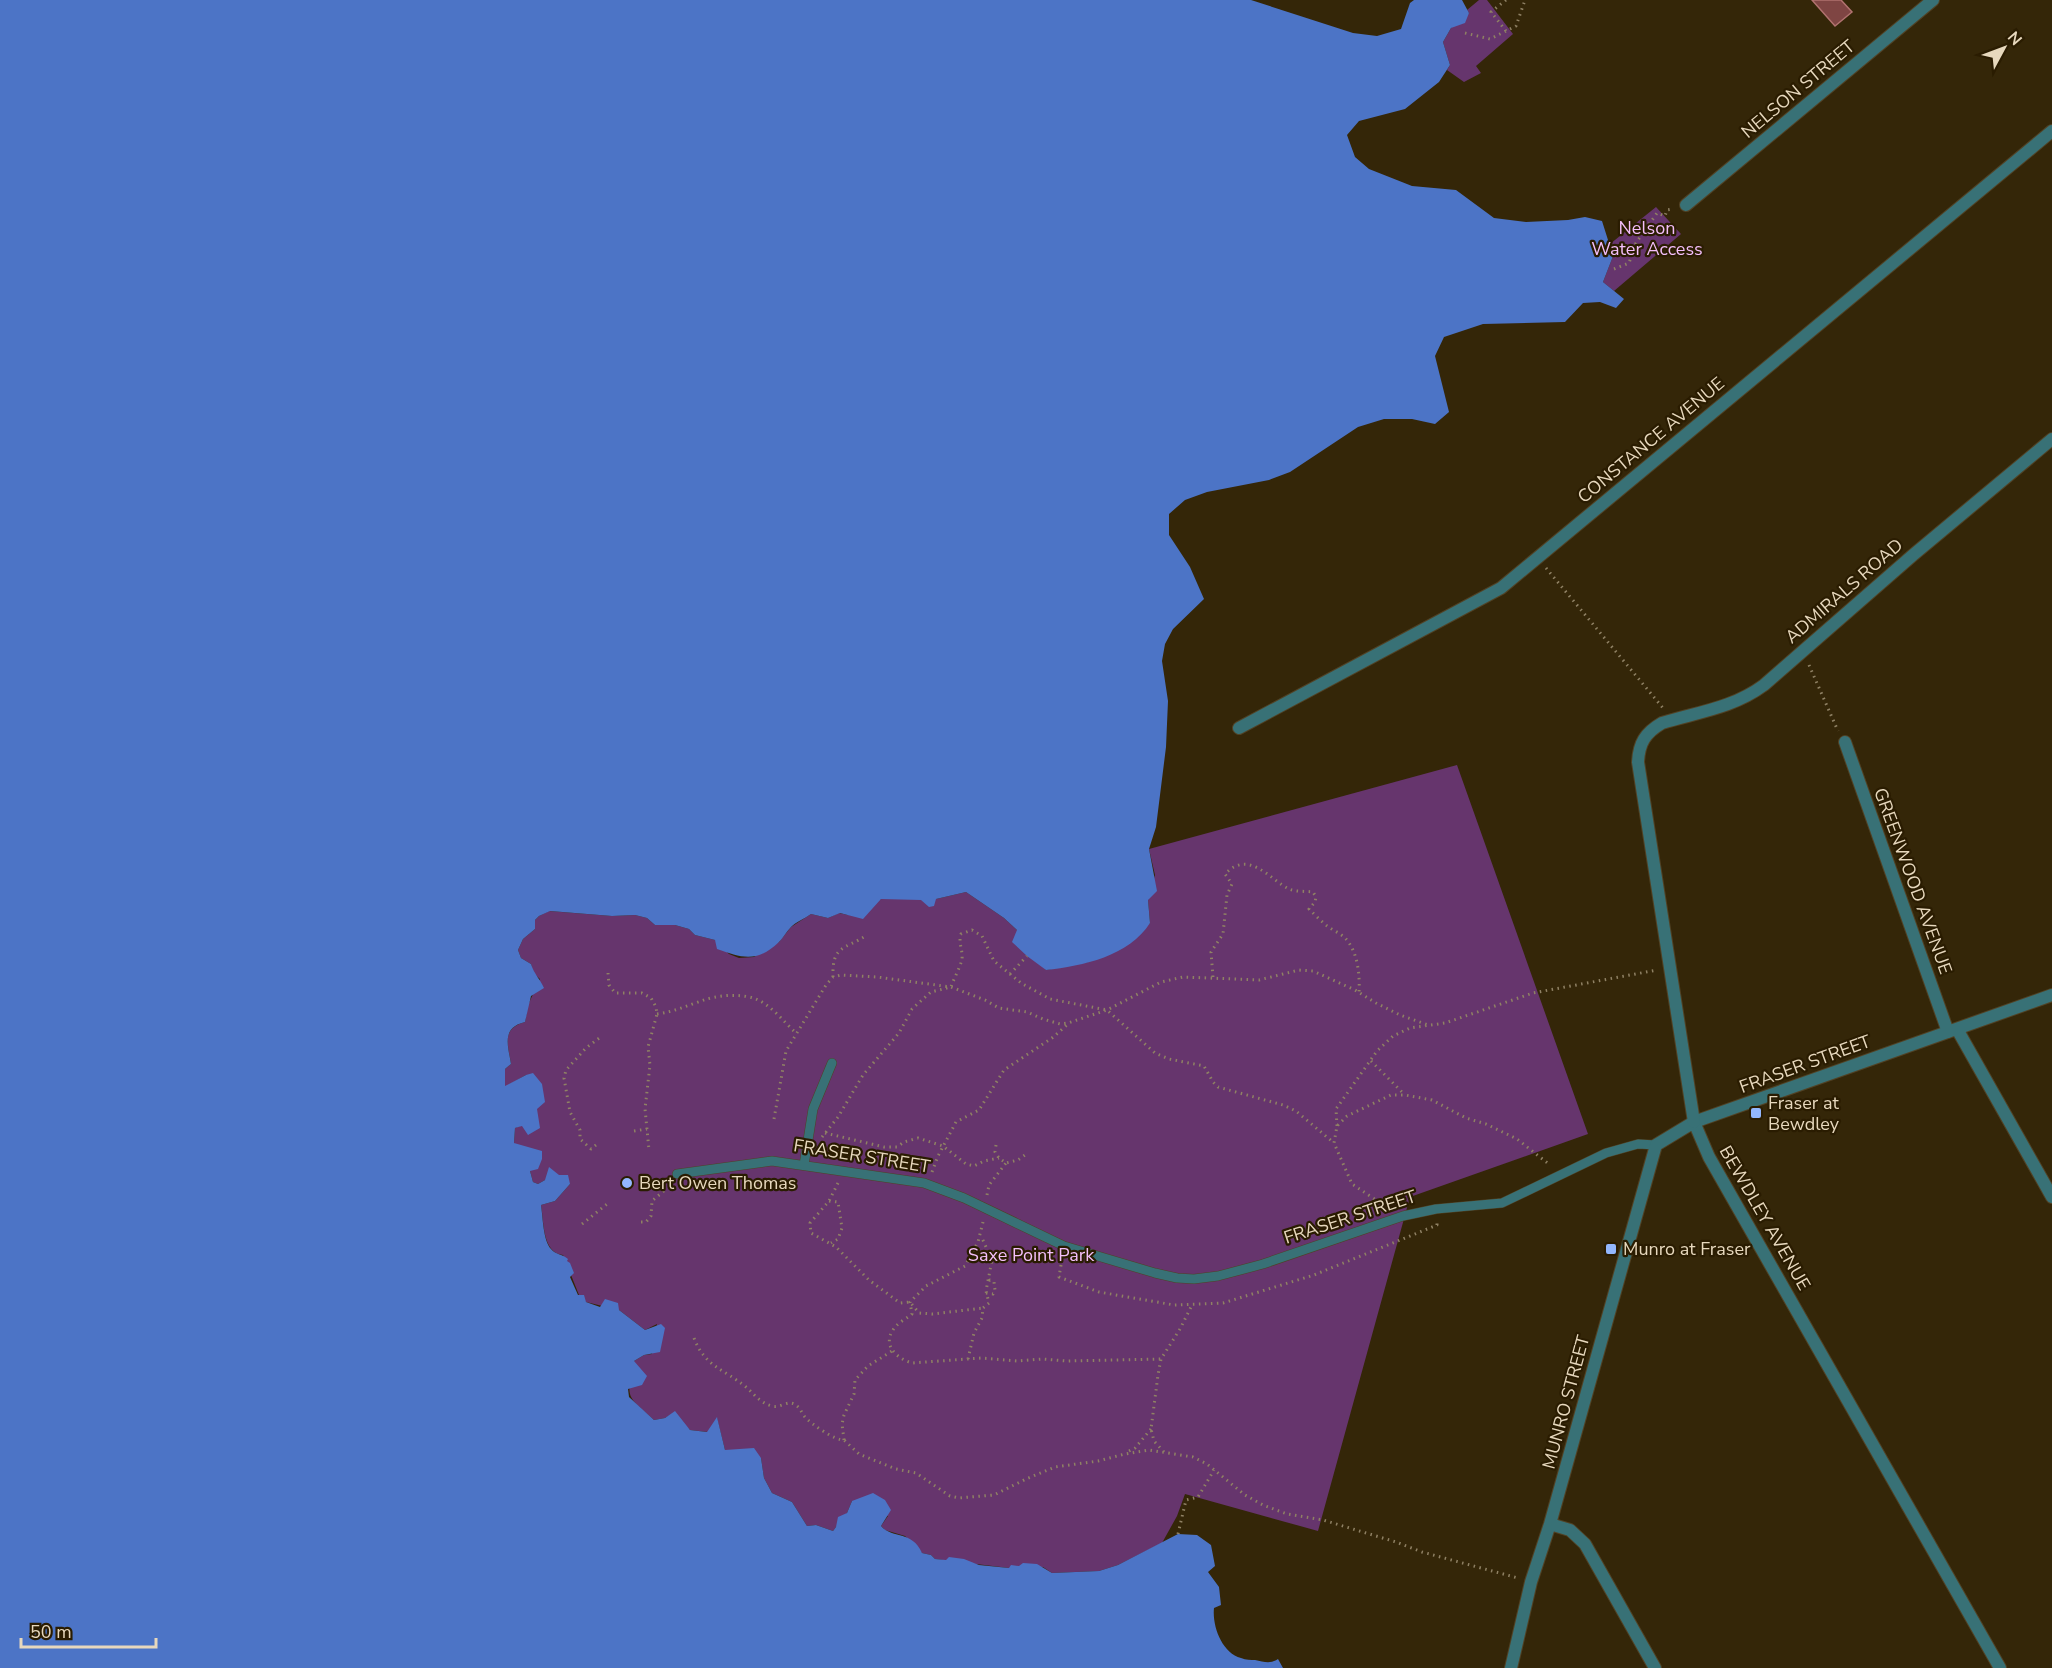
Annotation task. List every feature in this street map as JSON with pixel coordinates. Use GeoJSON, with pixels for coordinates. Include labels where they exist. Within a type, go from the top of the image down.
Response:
{"type":"FeatureCollection","features":[{"type":"Feature","properties":{"kind":"street","name":"NELSON STREET"},"geometry":{"type":"LineString","coordinates":[[1686,205],[1933,0]]}},
{"type":"Feature","properties":{"kind":"street","name":"CONSTANCE AVENUE"},"geometry":{"type":"LineString","coordinates":[[1239,728],[1501,588],[2052,131]]}},
{"type":"Feature","properties":{"kind":"street","name":"ADMIRALS ROAD"},"geometry":{"type":"LineString","coordinates":[[1643,739],[1654,728],[1673,720],[1748,697],[2052,439]]}},
{"type":"Feature","properties":{"kind":"street","name":"BEWDLEY AVENUE"},"geometry":{"type":"LineString","coordinates":[[1643,739],[1638,762],[1694,1122],[1709,1156],[2000,1668]]}},
{"type":"Feature","properties":{"kind":"street","name":"GREENWOOD AVENUE"},"geometry":{"type":"LineString","coordinates":[[1845,742],[1952,1030],[2052,1197]]}},
{"type":"Feature","properties":{"kind":"street","name":"FRASER STREET"},"geometry":{"type":"LineString","coordinates":[[1656,1145],[1694,1122],[2052,995]]}},
{"type":"Feature","properties":{"kind":"street","name":"MUNRO STREET"},"geometry":{"type":"LineString","coordinates":[[1510,1668],[1531,1582],[1550,1524],[1656,1145]]}},
{"type":"Feature","properties":{"kind":"street"},"geometry":{"type":"LineString","coordinates":[[1550,1524],[1570,1530],[1585,1545],[1655,1668]]}},
{"type":"Feature","properties":{"kind":"lane"},"geometry":{"type":"LineString","coordinates":[[804,1165],[813,1109],[832,1063]]}},
{"type":"Feature","properties":{"kind":"lane","name":"FRASER STREET"},"geometry":{"type":"LineString","coordinates":[[677,1174],[772,1161],[928,1184],[944,1189],[1064,1246],[1155,1273],[1194,1279],[1218,1276],[1263,1264],[1402,1216],[1436,1209],[1502,1203],[1621,1148],[1638,1144],[1656,1145]]}},
{"type":"Feature","properties":{"kind":"path"},"geometry":{"type":"LineString","coordinates":[[1506,0],[1491,12],[1506,31]]}},
{"type":"Feature","properties":{"kind":"path"},"geometry":{"type":"LineString","coordinates":[[1465,33],[1490,39],[1516,26],[1525,0]]}},
{"type":"Feature","properties":{"kind":"path"},"geometry":{"type":"LineString","coordinates":[[1614,269],[1629,263],[1636,243],[1657,213],[1665,216]]}},
{"type":"Feature","properties":{"kind":"path"},"geometry":{"type":"LineString","coordinates":[[1538,558],[1673,720]]}},
{"type":"Feature","properties":{"kind":"path"},"geometry":{"type":"LineString","coordinates":[[1803,651],[1832,721],[1845,742]]}},
{"type":"Feature","properties":{"kind":"path"},"geometry":{"type":"LineString","coordinates":[[1213,977],[1211,952],[1224,934],[1227,895],[1232,884],[1225,874],[1235,867],[1245,865],[1264,870],[1291,890],[1313,892],[1316,897],[1315,902],[1308,909],[1347,940],[1358,966],[1359,992]]}},
{"type":"Feature","properties":{"kind":"path"},"geometry":{"type":"LineString","coordinates":[[951,987],[962,958],[959,939],[961,934],[972,930],[982,936],[994,961],[1021,983],[1050,999],[1107,1010],[1155,1053],[1169,1059],[1204,1066],[1218,1087],[1283,1105],[1296,1111],[1334,1143],[1352,1184],[1376,1200],[1381,1223]]}},
{"type":"Feature","properties":{"kind":"path"},"geometry":{"type":"LineString","coordinates":[[774,1119],[786,1051],[833,977],[834,957],[839,950],[851,946],[867,935]]}},
{"type":"Feature","properties":{"kind":"path"},"geometry":{"type":"LineString","coordinates":[[1010,974],[1027,956]]}},
{"type":"Feature","properties":{"kind":"path"},"geometry":{"type":"LineString","coordinates":[[1334,1143],[1336,1109],[1377,1051],[1393,1036],[1410,1028],[1445,1023],[1471,1016],[1533,993],[1671,967]]}},
{"type":"Feature","properties":{"kind":"path"},"geometry":{"type":"LineString","coordinates":[[833,977],[857,975],[951,987],[986,1000],[999,1008],[1027,1011],[1043,1020],[1060,1024],[1107,1010],[1161,982],[1184,977],[1259,980],[1299,970],[1313,971],[1359,992],[1400,1015],[1428,1025]]}},
{"type":"Feature","properties":{"kind":"path"},"geometry":{"type":"LineString","coordinates":[[608,973],[609,985],[615,993],[642,993],[655,1002],[657,1014],[648,1047],[650,1065],[645,1109],[650,1150]]}},
{"type":"Feature","properties":{"kind":"path"},"geometry":{"type":"LineString","coordinates":[[821,1139],[838,1117],[863,1075],[899,1033],[912,1009],[931,992],[951,987]]}},
{"type":"Feature","properties":{"kind":"path"},"geometry":{"type":"LineString","coordinates":[[657,1014],[673,1012],[704,1000],[732,995],[757,1000],[772,1010],[796,1033]]}},
{"type":"Feature","properties":{"kind":"path"},"geometry":{"type":"LineString","coordinates":[[928,1184],[943,1146],[956,1122],[979,1110],[1004,1070],[1052,1038],[1068,1023]]}},
{"type":"Feature","properties":{"kind":"path"},"geometry":{"type":"LineString","coordinates":[[596,1145],[591,1149],[580,1139],[580,1130],[570,1112],[564,1078],[566,1070],[586,1048],[602,1036]]}},
{"type":"Feature","properties":{"kind":"path"},"geometry":{"type":"LineString","coordinates":[[1371,1061],[1405,1095]]}},
{"type":"Feature","properties":{"kind":"path"},"geometry":{"type":"LineString","coordinates":[[1336,1126],[1347,1116],[1391,1095],[1432,1100],[1466,1118],[1486,1124],[1517,1139],[1561,1174]]}},
{"type":"Feature","properties":{"kind":"path"},"geometry":{"type":"LineString","coordinates":[[634,1131],[647,1129]]}},
{"type":"Feature","properties":{"kind":"path"},"geometry":{"type":"LineString","coordinates":[[825,1133],[884,1147],[897,1147],[904,1142],[918,1138],[943,1146],[966,1164],[974,1166],[999,1158]]}},
{"type":"Feature","properties":{"kind":"path"},"geometry":{"type":"LineString","coordinates":[[996,1145],[995,1152],[1006,1163]]}},
{"type":"Feature","properties":{"kind":"path"},"geometry":{"type":"LineString","coordinates":[[845,1170],[829,1201],[812,1220],[809,1228],[815,1236],[830,1244],[869,1280],[900,1303],[910,1302],[926,1286],[965,1266],[980,1234],[989,1185],[1006,1163],[1018,1160],[1025,1155]]}},
{"type":"Feature","properties":{"kind":"path"},"geometry":{"type":"LineString","coordinates":[[641,1222],[649,1219],[652,1201],[665,1190]]}},
{"type":"Feature","properties":{"kind":"path"},"geometry":{"type":"LineString","coordinates":[[829,1201],[838,1202],[842,1228],[838,1239],[830,1244]]}},
{"type":"Feature","properties":{"kind":"path"},"geometry":{"type":"LineString","coordinates":[[582,1224],[607,1204]]}},
{"type":"Feature","properties":{"kind":"path"},"geometry":{"type":"LineString","coordinates":[[910,1302],[919,1313],[933,1314],[983,1308],[989,1303],[986,1293],[992,1260],[980,1234]]}},
{"type":"Feature","properties":{"kind":"path"},"geometry":{"type":"LineString","coordinates":[[986,1293],[993,1294],[996,1286],[990,1280],[987,1282]]}},
{"type":"Feature","properties":{"kind":"path"},"geometry":{"type":"LineString","coordinates":[[910,1302],[912,1314],[897,1325],[891,1332],[889,1340],[892,1351],[902,1360],[912,1363],[981,1358],[1017,1361],[1161,1359]]}},
{"type":"Feature","properties":{"kind":"path"},"geometry":{"type":"LineString","coordinates":[[1165,1452],[1154,1441],[1150,1429],[1161,1359],[1192,1305]]}},
{"type":"Feature","properties":{"kind":"path"},"geometry":{"type":"LineString","coordinates":[[968,1359],[974,1333],[982,1318],[983,1308]]}},
{"type":"Feature","properties":{"kind":"path"},"geometry":{"type":"LineString","coordinates":[[694,1338],[699,1351],[707,1361],[745,1387],[758,1399],[773,1407],[793,1403],[808,1420],[837,1440],[844,1440]]}},
{"type":"Feature","properties":{"kind":"path"},"geometry":{"type":"LineString","coordinates":[[892,1351],[868,1366],[855,1380],[854,1394],[842,1424],[844,1440],[859,1454],[896,1469],[916,1473],[950,1496],[959,1498],[994,1495],[1056,1467],[1149,1450],[1165,1452],[1192,1457],[1214,1469],[1245,1495],[1287,1514],[1323,1520],[1422,1552],[1531,1582]]}},
{"type":"Feature","properties":{"kind":"path"},"geometry":{"type":"LineString","coordinates":[[1125,1454],[1136,1448],[1150,1429]]}},
{"type":"Feature","properties":{"kind":"path"},"geometry":{"type":"LineString","coordinates":[[1178,1534],[1186,1500],[1198,1497],[1214,1469]]}},
{"type":"Feature","properties":{"kind":"green space"},"geometry":{"type":"Polygon","coordinates":[[[1479,0],[1487,0],[1513,34],[1476,66],[1481,73],[1464,82],[1447,70],[1450,65],[1443,42],[1451,28],[1469,13],[1467,10],[1479,0]]]}},
{"type":"Feature","properties":{"kind":"green space","name":"Nelson Water Access"},"geometry":{"type":"Polygon","coordinates":[[[1656,207],[1681,234],[1614,291],[1603,282],[1615,251],[1610,244],[1656,207]]]}},
{"type":"Feature","properties":{"kind":"green space","name":"Saxe Point Park"},"geometry":{"type":"Polygon","coordinates":[[[1457,765],[1588,1134],[1410,1197],[1318,1531],[1185,1494],[1177,1516],[1162,1543],[1118,1565],[1099,1571],[1052,1573],[1043,1567],[1009,1568],[935,1559],[931,1555],[922,1553],[905,1536],[885,1530],[881,1526],[888,1516],[852,1501],[847,1513],[833,1531],[816,1525],[807,1526],[792,1502],[772,1493],[764,1478],[761,1458],[725,1450],[717,1418],[708,1432],[690,1430],[672,1414],[654,1420],[633,1400],[629,1390],[634,1361],[644,1355],[652,1354],[657,1324],[645,1330],[619,1310],[586,1302],[579,1295],[563,1255],[551,1249],[548,1243],[541,1205],[555,1201],[570,1184],[545,1180],[538,1184],[533,1182],[530,1171],[514,1143],[515,1128],[537,1119],[537,1109],[526,1075],[505,1087],[505,1069],[511,1064],[509,1033],[517,1025],[525,1022],[528,1005],[540,979],[533,973],[531,964],[521,958],[518,950],[523,939],[535,929],[535,920],[539,916],[549,911],[612,916],[635,915],[647,918],[655,925],[675,925],[689,929],[695,935],[715,940],[729,954],[739,958],[754,957],[779,942],[791,927],[811,914],[828,918],[839,913],[848,915],[881,899],[936,899],[966,892],[1004,918],[1017,930],[1046,970],[1088,962],[1150,923],[1148,900],[1155,875],[1149,849],[1457,765]]]}},
{"type":"Feature","properties":{"kind":"water"},"geometry":{"type":"Polygon","coordinates":[[[0,0],[1251,0],[1353,33],[1377,36],[1401,29],[1410,3],[1414,0],[1462,0],[1469,13],[1465,23],[1451,28],[1443,42],[1450,65],[1439,82],[1405,109],[1359,121],[1347,135],[1355,157],[1369,169],[1412,186],[1456,190],[1494,218],[1526,222],[1585,217],[1602,221],[1608,240],[1615,251],[1603,282],[1624,299],[1616,308],[1600,302],[1583,303],[1565,322],[1483,324],[1444,337],[1435,356],[1449,412],[1435,424],[1412,419],[1384,419],[1358,427],[1290,472],[1269,480],[1207,492],[1185,500],[1169,514],[1169,535],[1190,567],[1204,599],[1173,629],[1165,644],[1162,661],[1168,701],[1166,747],[1156,827],[1149,849],[1157,891],[1148,900],[1150,923],[1141,934],[1130,944],[1104,957],[1075,966],[1046,970],[1012,942],[1017,930],[1004,918],[966,892],[936,899],[934,906],[929,907],[921,900],[881,899],[863,919],[840,913],[828,918],[811,914],[793,925],[771,949],[749,957],[717,949],[715,940],[695,935],[689,929],[675,925],[655,925],[647,918],[635,915],[612,916],[550,911],[535,920],[535,929],[523,939],[518,950],[521,958],[531,964],[544,988],[531,996],[525,1022],[512,1028],[508,1038],[511,1064],[505,1069],[505,1086],[533,1073],[542,1084],[545,1102],[537,1109],[540,1128],[528,1135],[522,1126],[515,1128],[514,1143],[542,1151],[538,1169],[530,1171],[533,1182],[538,1184],[545,1180],[549,1167],[559,1175],[568,1175],[570,1184],[555,1201],[541,1205],[548,1245],[553,1251],[568,1259],[574,1273],[570,1277],[578,1295],[584,1295],[586,1302],[600,1307],[605,1299],[618,1303],[619,1310],[645,1330],[661,1324],[665,1328],[660,1352],[644,1355],[634,1361],[647,1376],[642,1385],[628,1389],[629,1397],[654,1420],[665,1418],[675,1411],[690,1430],[707,1432],[717,1417],[725,1450],[754,1448],[761,1458],[764,1478],[772,1493],[792,1502],[807,1526],[816,1525],[833,1531],[838,1517],[847,1513],[852,1501],[873,1493],[885,1500],[891,1510],[881,1526],[913,1541],[922,1553],[931,1555],[935,1559],[946,1560],[949,1557],[964,1559],[979,1565],[1009,1568],[1011,1565],[1019,1566],[1023,1563],[1037,1564],[1052,1573],[1099,1571],[1118,1565],[1178,1534],[1197,1535],[1211,1545],[1215,1566],[1208,1572],[1219,1587],[1221,1605],[1214,1608],[1214,1615],[1217,1630],[1224,1645],[1234,1655],[1245,1659],[1273,1662],[1278,1659],[1283,1668],[0,1668],[0,0]]]}},
{"type":"Feature","properties":{"kind":"building"},"geometry":{"type":"Polygon","coordinates":[[[1812,0],[1841,0],[1852,12],[1835,26],[1812,0]]]}},
{"type":"Feature","properties":{"kind":"place","name":"Fraser at Bewdley"},"geometry":{"type":"Point","coordinates":[1756,1113]}},
{"type":"Feature","properties":{"kind":"place","name":"Bert Owen Thomas"},"geometry":{"type":"Point","coordinates":[627,1183]}},
{"type":"Feature","properties":{"kind":"place","name":"Munro at Fraser"},"geometry":{"type":"Point","coordinates":[1611,1249]}}]}
